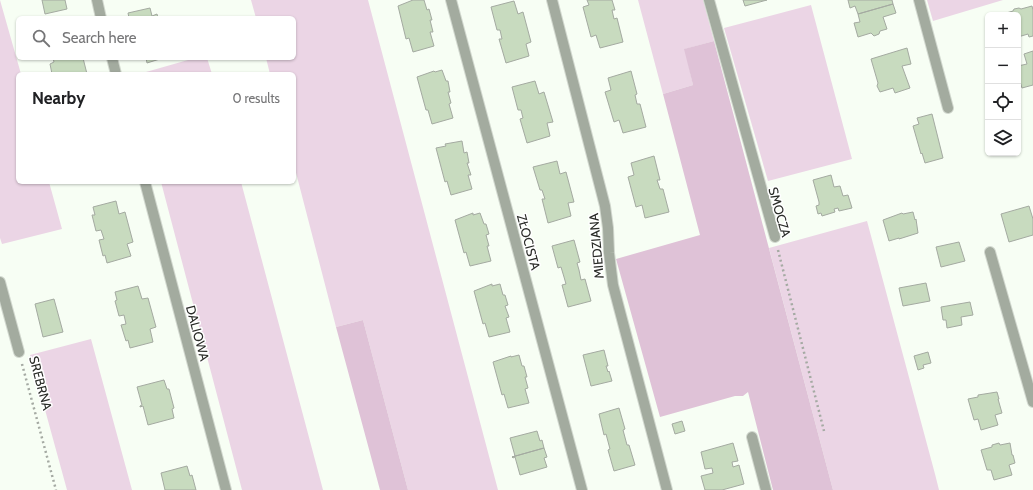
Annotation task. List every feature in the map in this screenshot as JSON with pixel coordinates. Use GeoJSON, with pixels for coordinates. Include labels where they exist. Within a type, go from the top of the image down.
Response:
{"type":"FeatureCollection","features":[{"type":"Feature","properties":{"kind":"street"},"geometry":{"type":"LineString","coordinates":[[97,0],[101,16]]}},
{"type":"Feature","properties":{"kind":"street","name":"ZŁOCISTA"},"geometry":{"type":"LineString","coordinates":[[451,0],[582,490]]}},
{"type":"Feature","properties":{"kind":"street","name":"MIEDZIANA"},"geometry":{"type":"LineString","coordinates":[[552,0],[605,206],[613,285],[667,490]]}},
{"type":"Feature","properties":{"kind":"street","name":"SMOCZA"},"geometry":{"type":"LineString","coordinates":[[709,0],[775,237]]}},
{"type":"Feature","properties":{"kind":"street"},"geometry":{"type":"LineString","coordinates":[[919,0],[948,108]]}},
{"type":"Feature","properties":{"kind":"street"},"geometry":{"type":"LineString","coordinates":[[112,60],[116,72]]}},
{"type":"Feature","properties":{"kind":"street","name":"DALIOWA"},"geometry":{"type":"LineString","coordinates":[[146,184],[226,490]]}},
{"type":"Feature","properties":{"kind":"street"},"geometry":{"type":"LineString","coordinates":[[990,252],[1033,402]]}},
{"type":"Feature","properties":{"kind":"street","name":"SREBRNA"},"geometry":{"type":"LineString","coordinates":[[0,282],[19,352]]}},
{"type":"Feature","properties":{"kind":"street"},"geometry":{"type":"LineString","coordinates":[[752,437],[766,490]]}},
{"type":"Feature","properties":{"kind":"path","name":"SMOCZA"},"geometry":{"type":"LineString","coordinates":[[775,237],[824,431]]}},
{"type":"Feature","properties":{"kind":"path","name":"SREBRNA"},"geometry":{"type":"LineString","coordinates":[[19,352],[56,490]]}},
{"type":"Feature","properties":{"kind":"shaded area"},"geometry":{"type":"Polygon","coordinates":[[[0,0],[20,72],[16,72],[16,184],[50,184],[62,229],[2,244],[0,238],[0,0]]]}},
{"type":"Feature","properties":{"kind":"shaded area"},"geometry":{"type":"Polygon","coordinates":[[[251,0],[368,0],[498,490],[408,490],[363,320],[336,327],[296,173],[296,72],[270,72],[266,60],[296,60],[296,16],[255,16],[251,0]]]}},
{"type":"Feature","properties":{"kind":"shaded area"},"geometry":{"type":"Polygon","coordinates":[[[638,0],[703,0],[714,41],[685,49],[693,85],[663,94],[638,0]]]}},
{"type":"Feature","properties":{"kind":"shaded area"},"geometry":{"type":"Polygon","coordinates":[[[927,0],[1003,0],[933,21],[927,0]]]}},
{"type":"Feature","properties":{"kind":"shaded area"},"geometry":{"type":"Polygon","coordinates":[[[811,5],[852,159],[768,181],[724,28],[811,5]]]}},
{"type":"Feature","properties":{"kind":"shaded area"},"geometry":{"type":"Polygon","coordinates":[[[714,41],[833,490],[773,490],[748,392],[743,396],[735,396],[660,417],[616,259],[700,235],[663,94],[693,85],[684,49],[714,41]]]}},
{"type":"Feature","properties":{"kind":"shaded area"},"geometry":{"type":"Polygon","coordinates":[[[188,60],[208,60],[211,72],[146,72],[188,60]]]}},
{"type":"Feature","properties":{"kind":"shaded area"},"geometry":{"type":"Polygon","coordinates":[[[162,184],[242,184],[323,490],[242,490],[162,184]]]}},
{"type":"Feature","properties":{"kind":"shaded area"},"geometry":{"type":"Polygon","coordinates":[[[867,221],[939,490],[833,490],[769,248],[867,221]]]}},
{"type":"Feature","properties":{"kind":"shaded area"},"geometry":{"type":"Polygon","coordinates":[[[363,320],[408,490],[380,490],[336,327],[363,320]]]}},
{"type":"Feature","properties":{"kind":"shaded area"},"geometry":{"type":"Polygon","coordinates":[[[91,339],[132,490],[67,490],[30,355],[91,339]]]}},
{"type":"Feature","properties":{"kind":"building"},"geometry":{"type":"Polygon","coordinates":[[[42,0],[65,0],[67,9],[45,14],[42,0]]]}},
{"type":"Feature","properties":{"kind":"building"},"geometry":{"type":"Polygon","coordinates":[[[413,0],[424,0],[427,10],[429,9],[433,32],[430,32],[434,46],[413,52],[409,38],[406,39],[398,6],[413,0]]]}},
{"type":"Feature","properties":{"kind":"building"},"geometry":{"type":"Polygon","coordinates":[[[587,0],[612,0],[615,10],[612,10],[614,19],[617,18],[623,42],[600,48],[596,35],[591,37],[583,7],[589,5],[587,0]]]}},
{"type":"Feature","properties":{"kind":"building"},"geometry":{"type":"Polygon","coordinates":[[[743,0],[767,0],[745,6],[743,0]]]}},
{"type":"Feature","properties":{"kind":"building"},"geometry":{"type":"Polygon","coordinates":[[[848,0],[892,0],[893,4],[858,14],[855,6],[850,8],[848,0]]]}},
{"type":"Feature","properties":{"kind":"building"},"geometry":{"type":"Polygon","coordinates":[[[514,1],[518,14],[523,12],[531,42],[526,44],[529,56],[506,63],[499,39],[502,39],[500,30],[497,30],[491,7],[514,1]]]}},
{"type":"Feature","properties":{"kind":"building"},"geometry":{"type":"Polygon","coordinates":[[[893,4],[896,13],[883,17],[887,29],[880,31],[879,34],[874,36],[871,33],[858,37],[854,23],[860,22],[858,14],[893,4]]]}},
{"type":"Feature","properties":{"kind":"building"},"geometry":{"type":"Polygon","coordinates":[[[1032,6],[1033,36],[1029,37],[1028,34],[1021,36],[1021,12],[1010,12],[1014,9],[1032,6]]]}},
{"type":"Feature","properties":{"kind":"building"},"geometry":{"type":"Polygon","coordinates":[[[150,8],[152,16],[129,16],[128,13],[150,8]]]}},
{"type":"Feature","properties":{"kind":"building"},"geometry":{"type":"Polygon","coordinates":[[[907,48],[911,64],[902,66],[910,88],[895,93],[893,88],[880,92],[877,86],[878,83],[871,59],[907,48]]]}},
{"type":"Feature","properties":{"kind":"building"},"geometry":{"type":"Polygon","coordinates":[[[1033,51],[1033,85],[1022,88],[1021,65],[1027,64],[1024,54],[1033,51]]]}},
{"type":"Feature","properties":{"kind":"building"},"geometry":{"type":"Polygon","coordinates":[[[54,60],[84,60],[86,72],[52,72],[50,64],[54,62],[54,60]]]}},
{"type":"Feature","properties":{"kind":"building"},"geometry":{"type":"Polygon","coordinates":[[[146,60],[157,60],[147,63],[146,60]]]}},
{"type":"Feature","properties":{"kind":"building"},"geometry":{"type":"Polygon","coordinates":[[[442,70],[446,81],[448,81],[450,92],[448,92],[451,103],[449,104],[453,118],[432,124],[428,110],[426,110],[417,77],[442,70]]]}},
{"type":"Feature","properties":{"kind":"building"},"geometry":{"type":"Polygon","coordinates":[[[631,71],[637,94],[635,95],[637,104],[640,104],[646,127],[623,133],[619,120],[614,122],[605,92],[611,90],[608,78],[631,71]]]}},
{"type":"Feature","properties":{"kind":"building"},"geometry":{"type":"Polygon","coordinates":[[[535,81],[539,94],[544,92],[553,122],[547,123],[550,136],[527,143],[520,119],[523,118],[521,110],[518,110],[512,87],[535,81]]]}},
{"type":"Feature","properties":{"kind":"building"},"geometry":{"type":"Polygon","coordinates":[[[932,114],[943,158],[925,163],[913,126],[919,124],[917,118],[932,114]]]}},
{"type":"Feature","properties":{"kind":"building"},"geometry":{"type":"Polygon","coordinates":[[[462,141],[464,153],[467,152],[469,163],[467,163],[471,175],[468,175],[472,189],[451,195],[447,181],[445,182],[436,148],[446,146],[445,144],[462,141]]]}},
{"type":"Feature","properties":{"kind":"building"},"geometry":{"type":"Polygon","coordinates":[[[654,156],[660,180],[657,180],[660,189],[663,189],[669,212],[645,218],[642,205],[636,207],[628,177],[634,175],[631,163],[654,156]]]}},
{"type":"Feature","properties":{"kind":"building"},"geometry":{"type":"Polygon","coordinates":[[[557,161],[560,174],[566,172],[574,202],[568,203],[571,216],[548,223],[542,199],[545,199],[542,190],[540,190],[533,167],[557,161]]]}},
{"type":"Feature","properties":{"kind":"building"},"geometry":{"type":"Polygon","coordinates":[[[831,175],[834,187],[840,186],[843,196],[848,195],[852,208],[839,211],[838,208],[834,209],[835,212],[822,216],[821,213],[818,214],[816,206],[819,205],[819,202],[813,180],[831,175]]]}},
{"type":"Feature","properties":{"kind":"building"},"geometry":{"type":"Polygon","coordinates":[[[116,201],[119,214],[125,212],[133,242],[127,244],[131,256],[107,263],[105,255],[103,256],[99,240],[104,239],[101,230],[96,231],[92,215],[95,215],[93,207],[116,201]]]}},
{"type":"Feature","properties":{"kind":"building"},"geometry":{"type":"Polygon","coordinates":[[[1029,206],[1033,219],[1033,235],[1009,242],[1001,214],[1029,206]]]}},
{"type":"Feature","properties":{"kind":"building"},"geometry":{"type":"Polygon","coordinates":[[[913,212],[915,220],[916,219],[918,233],[889,241],[883,220],[902,213],[913,212]]]}},
{"type":"Feature","properties":{"kind":"building"},"geometry":{"type":"Polygon","coordinates":[[[473,213],[473,215],[480,213],[484,224],[486,224],[489,234],[486,235],[489,246],[487,246],[491,261],[470,266],[466,252],[464,253],[455,220],[473,213]]]}},
{"type":"Feature","properties":{"kind":"building"},"geometry":{"type":"Polygon","coordinates":[[[574,240],[580,262],[577,263],[581,280],[585,279],[591,301],[568,307],[562,285],[566,284],[561,267],[558,268],[552,246],[574,240]]]}},
{"type":"Feature","properties":{"kind":"building"},"geometry":{"type":"Polygon","coordinates":[[[959,242],[965,261],[941,267],[936,247],[959,242]]]}},
{"type":"Feature","properties":{"kind":"building"},"geometry":{"type":"Polygon","coordinates":[[[926,283],[930,301],[903,306],[899,288],[926,283]]]}},
{"type":"Feature","properties":{"kind":"building"},"geometry":{"type":"Polygon","coordinates":[[[492,284],[492,286],[500,284],[503,295],[505,295],[508,305],[505,306],[509,317],[506,318],[510,332],[489,337],[485,323],[483,324],[474,291],[492,284]]]}},
{"type":"Feature","properties":{"kind":"building"},"geometry":{"type":"Polygon","coordinates":[[[138,286],[142,299],[148,298],[156,327],[150,329],[153,342],[130,348],[121,325],[126,324],[124,315],[119,316],[115,301],[117,300],[115,292],[138,286]]]}},
{"type":"Feature","properties":{"kind":"building"},"geometry":{"type":"Polygon","coordinates":[[[54,299],[63,332],[43,337],[35,304],[54,299]]]}},
{"type":"Feature","properties":{"kind":"building"},"geometry":{"type":"Polygon","coordinates":[[[970,302],[973,315],[961,317],[962,325],[947,328],[946,320],[943,320],[941,307],[970,302]]]}},
{"type":"Feature","properties":{"kind":"building"},"geometry":{"type":"Polygon","coordinates":[[[604,350],[608,366],[606,366],[612,381],[591,386],[583,355],[604,350]]]}},
{"type":"Feature","properties":{"kind":"building"},"geometry":{"type":"Polygon","coordinates":[[[928,352],[931,363],[923,365],[924,368],[918,370],[914,356],[928,352]]]}},
{"type":"Feature","properties":{"kind":"building"},"geometry":{"type":"Polygon","coordinates":[[[519,355],[527,377],[525,377],[528,388],[525,389],[529,403],[508,408],[504,394],[502,395],[493,362],[519,355]]]}},
{"type":"Feature","properties":{"kind":"building"},"geometry":{"type":"Polygon","coordinates":[[[164,380],[167,389],[169,389],[174,408],[172,409],[174,418],[148,425],[143,406],[140,407],[142,405],[137,387],[164,380]]]}},
{"type":"Feature","properties":{"kind":"building"},"geometry":{"type":"Polygon","coordinates":[[[997,392],[1002,413],[995,415],[998,425],[981,430],[978,419],[974,420],[968,399],[978,397],[978,395],[997,392]]]}},
{"type":"Feature","properties":{"kind":"building"},"geometry":{"type":"Polygon","coordinates":[[[619,408],[625,429],[623,430],[627,445],[629,445],[635,465],[614,471],[608,450],[610,449],[606,434],[604,435],[599,414],[619,408]]]}},
{"type":"Feature","properties":{"kind":"building"},"geometry":{"type":"Polygon","coordinates":[[[682,421],[685,431],[675,434],[672,424],[682,421]]]}},
{"type":"Feature","properties":{"kind":"building"},"geometry":{"type":"Polygon","coordinates":[[[537,431],[544,448],[512,457],[515,456],[510,438],[537,431]]]}},
{"type":"Feature","properties":{"kind":"building"},"geometry":{"type":"Polygon","coordinates":[[[733,443],[738,461],[732,462],[733,467],[739,465],[744,484],[722,490],[705,490],[701,476],[713,473],[712,468],[705,469],[701,452],[733,443]]]}},
{"type":"Feature","properties":{"kind":"building"},"geometry":{"type":"Polygon","coordinates":[[[999,443],[1000,445],[1010,443],[1015,463],[1009,465],[1012,475],[994,480],[991,470],[987,470],[981,450],[999,443]]]}},
{"type":"Feature","properties":{"kind":"building"},"geometry":{"type":"Polygon","coordinates":[[[544,448],[547,457],[544,458],[547,467],[520,475],[515,457],[512,457],[544,448]]]}},
{"type":"Feature","properties":{"kind":"building"},"geometry":{"type":"Polygon","coordinates":[[[187,466],[190,476],[192,475],[196,490],[165,490],[161,473],[187,466]]]}}]}
